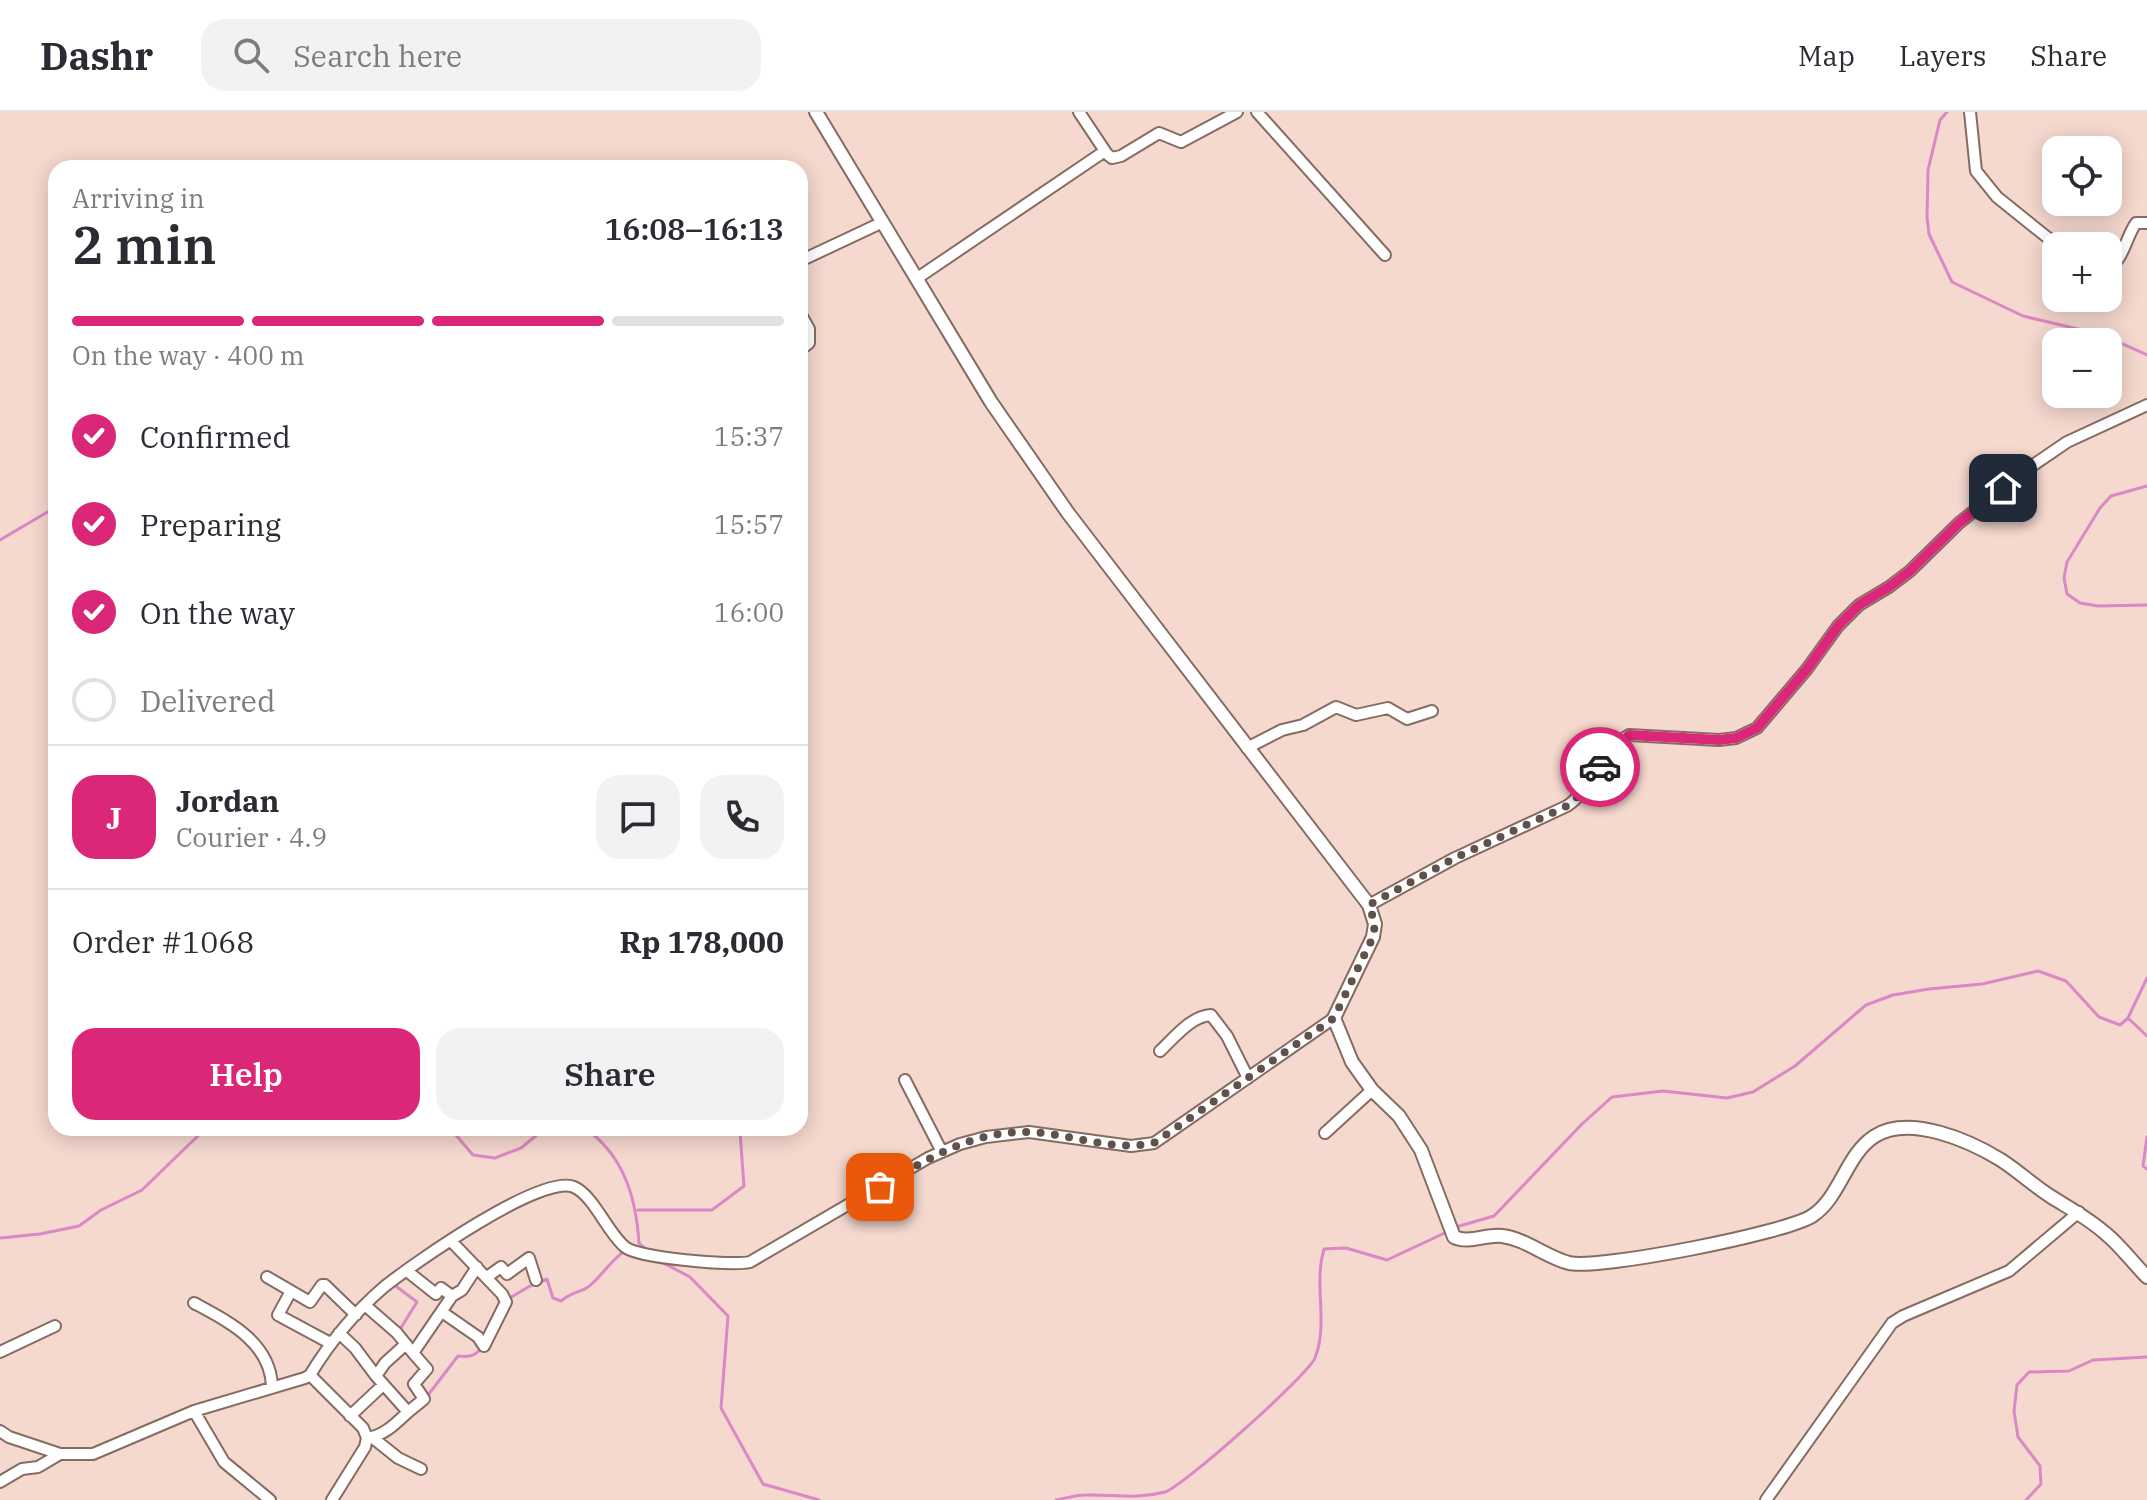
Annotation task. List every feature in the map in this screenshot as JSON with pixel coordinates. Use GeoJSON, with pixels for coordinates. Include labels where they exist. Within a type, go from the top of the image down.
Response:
{"type":"FeatureCollection","features":[{"type":"Feature","properties":{"kind":"street"},"geometry":{"type":"LineString","coordinates":[[0,1431],[60,1454],[93,1454],[194,1411],[299,1380],[310,1375],[330,1343],[384,1288],[495,1212],[556,1186],[566,1185],[585,1195],[626,1248],[652,1256],[750,1262],[942,1152],[986,1137],[1029,1132],[1131,1146],[1154,1143],[1334,1018],[1373,937],[1375,924],[1369,905],[1068,513],[991,402],[816,112]]}},
{"type":"Feature","properties":{"kind":"street"},"geometry":{"type":"LineString","coordinates":[[1079,112],[1110,157],[1121,156],[1159,133],[1181,142],[1237,112]]}},
{"type":"Feature","properties":{"kind":"street"},"geometry":{"type":"LineString","coordinates":[[1257,112],[1385,255]]}},
{"type":"Feature","properties":{"kind":"street"},"geometry":{"type":"LineString","coordinates":[[1970,112],[1976,171],[1997,197],[2042,233]]}},
{"type":"Feature","properties":{"kind":"street"},"geometry":{"type":"LineString","coordinates":[[916,279],[1105,151]]}},
{"type":"Feature","properties":{"kind":"street"},"geometry":{"type":"LineString","coordinates":[[808,257],[883,222]]}},
{"type":"Feature","properties":{"kind":"street"},"geometry":{"type":"LineString","coordinates":[[2122,254],[2136,223],[2147,223]]}},
{"type":"Feature","properties":{"kind":"street"},"geometry":{"type":"LineString","coordinates":[[1369,905],[1455,858],[1567,806],[1576,800],[1611,753],[1629,735],[1719,740],[1736,738],[1757,728],[1807,669],[1838,626],[1859,605],[1910,571],[1959,523],[2026,470],[2067,442],[2147,405]]}},
{"type":"Feature","properties":{"kind":"street"},"geometry":{"type":"LineString","coordinates":[[1247,748],[1282,730],[1303,725],[1336,707],[1356,715],[1388,708],[1407,719],[1432,711]]}},
{"type":"Feature","properties":{"kind":"street"},"geometry":{"type":"LineString","coordinates":[[1160,1051],[1190,1024],[1211,1015],[1227,1036],[1248,1078]]}},
{"type":"Feature","properties":{"kind":"street"},"geometry":{"type":"LineString","coordinates":[[1334,1018],[1352,1062],[1372,1090],[1399,1116],[1421,1150],[1447,1222],[1453,1235],[1462,1240],[1499,1236],[1516,1239],[1578,1264],[1773,1232],[1814,1215],[1829,1201],[1867,1142],[1878,1134],[1896,1129],[1920,1128],[1971,1144],[2000,1160],[2106,1233],[2147,1277]]}},
{"type":"Feature","properties":{"kind":"street"},"geometry":{"type":"LineString","coordinates":[[905,1080],[942,1152]]}},
{"type":"Feature","properties":{"kind":"street"},"geometry":{"type":"LineString","coordinates":[[1325,1133],[1372,1090]]}},
{"type":"Feature","properties":{"kind":"street"},"geometry":{"type":"LineString","coordinates":[[1766,1500],[1892,1323],[1964,1289],[1996,1279],[2079,1212]]}},
{"type":"Feature","properties":{"kind":"street"},"geometry":{"type":"LineString","coordinates":[[442,1312],[478,1337],[484,1346],[506,1301],[487,1277],[452,1243]]}},
{"type":"Feature","properties":{"kind":"street"},"geometry":{"type":"LineString","coordinates":[[487,1277],[501,1267],[507,1274],[529,1258],[536,1280]]}},
{"type":"Feature","properties":{"kind":"street"},"geometry":{"type":"LineString","coordinates":[[350,1416],[379,1381],[385,1363],[410,1348],[452,1296],[462,1290],[477,1267]]}},
{"type":"Feature","properties":{"kind":"street"},"geometry":{"type":"LineString","coordinates":[[407,1271],[436,1294],[441,1288],[452,1296]]}},
{"type":"Feature","properties":{"kind":"street"},"geometry":{"type":"LineString","coordinates":[[267,1277],[310,1302],[325,1285],[356,1315]]}},
{"type":"Feature","properties":{"kind":"street"},"geometry":{"type":"LineString","coordinates":[[291,1291],[278,1315],[330,1343]]}},
{"type":"Feature","properties":{"kind":"street"},"geometry":{"type":"LineString","coordinates":[[194,1303],[222,1318],[255,1343],[266,1358],[272,1386]]}},
{"type":"Feature","properties":{"kind":"street"},"geometry":{"type":"LineString","coordinates":[[332,1500],[370,1438],[393,1426],[424,1399],[414,1384],[427,1369],[366,1306]]}},
{"type":"Feature","properties":{"kind":"street"},"geometry":{"type":"LineString","coordinates":[[0,1352],[55,1326]]}},
{"type":"Feature","properties":{"kind":"street"},"geometry":{"type":"LineString","coordinates":[[339,1333],[408,1412]]}},
{"type":"Feature","properties":{"kind":"street"},"geometry":{"type":"LineString","coordinates":[[310,1375],[370,1438],[398,1458],[421,1469]]}},
{"type":"Feature","properties":{"kind":"street"},"geometry":{"type":"LineString","coordinates":[[194,1411],[224,1462],[270,1500]]}},
{"type":"Feature","properties":{"kind":"street"},"geometry":{"type":"LineString","coordinates":[[0,1482],[22,1469],[38,1467],[60,1454]]}},
{"type":"Feature","properties":{"kind":"waterway"},"geometry":{"type":"LineString","coordinates":[[1947,112],[1940,120],[1928,170],[1927,217],[1929,234],[1952,282],[2023,316],[2103,335],[2147,355]]}},
{"type":"Feature","properties":{"kind":"waterway"},"geometry":{"type":"LineString","coordinates":[[2147,486],[2111,496],[2100,508],[2067,562],[2064,578],[2067,594],[2080,603],[2098,606],[2147,605]]}},
{"type":"Feature","properties":{"kind":"waterway"},"geometry":{"type":"LineString","coordinates":[[0,540],[48,512]]}},
{"type":"Feature","properties":{"kind":"waterway"},"geometry":{"type":"LineString","coordinates":[[1456,1227],[1494,1216],[1612,1097],[1663,1091],[1727,1098],[1753,1092],[1795,1066],[1866,1005],[1893,995],[1982,984],[2038,971],[2066,981],[2099,1017],[2120,1025],[2128,1018]]}},
{"type":"Feature","properties":{"kind":"waterway"},"geometry":{"type":"LineString","coordinates":[[2147,978],[2128,1018],[2147,1036]]}},
{"type":"Feature","properties":{"kind":"waterway"},"geometry":{"type":"LineString","coordinates":[[0,1238],[79,1226],[101,1210],[142,1190],[198,1136]]}},
{"type":"Feature","properties":{"kind":"waterway"},"geometry":{"type":"LineString","coordinates":[[457,1136],[473,1155],[495,1158],[521,1148],[536,1136]]}},
{"type":"Feature","properties":{"kind":"waterway"},"geometry":{"type":"LineString","coordinates":[[594,1136],[609,1151],[626,1179],[635,1210],[639,1243],[648,1251]]}},
{"type":"Feature","properties":{"kind":"waterway"},"geometry":{"type":"LineString","coordinates":[[638,1210],[712,1210],[744,1186],[740,1136]]}},
{"type":"Feature","properties":{"kind":"waterway"},"geometry":{"type":"LineString","coordinates":[[2147,1137],[2143,1166],[2147,1169]]}},
{"type":"Feature","properties":{"kind":"waterway"},"geometry":{"type":"LineString","coordinates":[[1056,1500],[1082,1495],[1144,1496],[1165,1492],[1177,1485],[1269,1406],[1315,1358],[1321,1331],[1320,1276],[1324,1249],[1346,1248],[1387,1260],[1449,1231]]}},
{"type":"Feature","properties":{"kind":"waterway"},"geometry":{"type":"LineString","coordinates":[[508,1299],[547,1279],[553,1298],[561,1301],[590,1286],[625,1251]]}},
{"type":"Feature","properties":{"kind":"waterway"},"geometry":{"type":"LineString","coordinates":[[656,1259],[690,1277],[728,1316],[721,1408],[763,1484],[819,1500]]}},
{"type":"Feature","properties":{"kind":"waterway"},"geometry":{"type":"LineString","coordinates":[[393,1284],[417,1302],[399,1331]]}},
{"type":"Feature","properties":{"kind":"waterway"},"geometry":{"type":"LineString","coordinates":[[425,1399],[458,1356],[471,1356],[481,1348]]}},
{"type":"Feature","properties":{"kind":"waterway"},"geometry":{"type":"LineString","coordinates":[[2026,1500],[2041,1484],[2040,1466],[2018,1437],[2014,1411],[2017,1385],[2029,1372],[2069,1371],[2093,1360],[2147,1357]]}},
{"type":"Feature","properties":{"kind":"way so far"},"geometry":{"type":"LineString","coordinates":[[880,1187],[928,1158],[986,1137],[1029,1132],[1131,1146],[1154,1143],[1334,1018],[1373,937],[1374,915],[1369,905],[1455,858],[1567,806],[1584,791],[1600,767]]}},
{"type":"Feature","properties":{"kind":"route"},"geometry":{"type":"LineString","coordinates":[[1600,767],[1629,735],[1703,741],[1736,738],[1757,728],[1807,669],[1838,626],[1859,605],[1910,571],[1959,523],[2003,488]]}}]}
